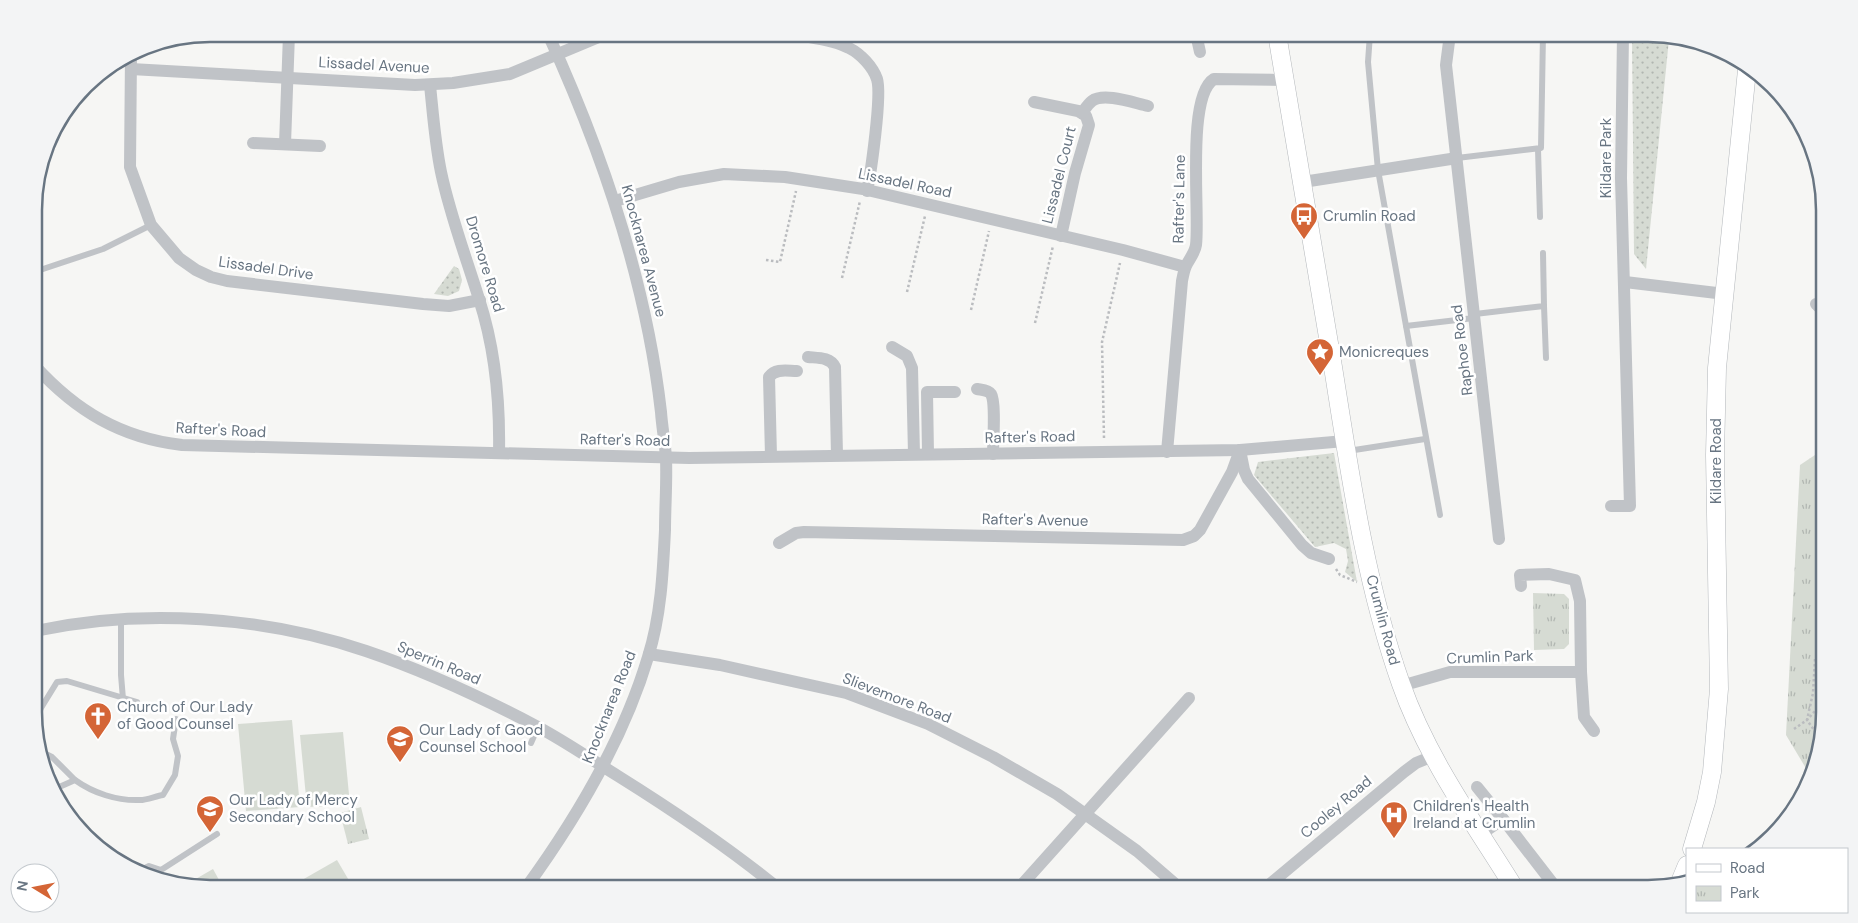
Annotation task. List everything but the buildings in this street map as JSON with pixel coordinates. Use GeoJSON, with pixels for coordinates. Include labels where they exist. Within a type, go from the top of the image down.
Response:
{"type":"FeatureCollection","features":[{"type":"Feature","properties":{"kind":"main road","name":"Crumlin Road"},"geometry":{"type":"LineString","coordinates":[[1278,42],[1346,446],[1376,603],[1401,686],[1424,739],[1509,880]]}},
{"type":"Feature","properties":{"kind":"main road","name":"Kildare Road"},"geometry":{"type":"LineString","coordinates":[[1692,848],[1706,802],[1712,772],[1719,689],[1715,455],[1717,368],[1746,75]]}},
{"type":"Feature","properties":{"kind":"street"},"geometry":{"type":"LineString","coordinates":[[1198,42],[1200,52]]}},
{"type":"Feature","properties":{"kind":"street","name":"Raphoe Road"},"geometry":{"type":"LineString","coordinates":[[1449,42],[1446,65],[1499,539]]}},
{"type":"Feature","properties":{"kind":"street","name":"Kildare Park"},"geometry":{"type":"LineString","coordinates":[[1611,506],[1630,506],[1621,178],[1623,42]]}},
{"type":"Feature","properties":{"kind":"street"},"geometry":{"type":"LineString","coordinates":[[285,144],[289,43]]}},
{"type":"Feature","properties":{"kind":"street","name":"Knocknarea Avenue"},"geometry":{"type":"LineString","coordinates":[[552,43],[624,227],[649,328],[666,457]]}},
{"type":"Feature","properties":{"kind":"street","name":"Lissadel Avenue"},"geometry":{"type":"LineString","coordinates":[[131,69],[430,85],[510,74],[585,43]]}},
{"type":"Feature","properties":{"kind":"street"},"geometry":{"type":"LineString","coordinates":[[835,43],[849,48],[865,60],[872,69],[879,88],[865,190]]}},
{"type":"Feature","properties":{"kind":"street","name":"Lissadel Drive"},"geometry":{"type":"LineString","coordinates":[[131,62],[130,167],[151,225],[179,258],[196,270],[211,277],[227,281],[423,304],[449,306],[480,300]]}},
{"type":"Feature","properties":{"kind":"street","name":"Rafter's Lane"},"geometry":{"type":"LineString","coordinates":[[1167,452],[1182,281],[1185,267],[1196,246],[1195,165],[1197,134],[1204,92],[1208,82],[1214,78],[1285,80]]}},
{"type":"Feature","properties":{"kind":"street","name":"Dromore Road"},"geometry":{"type":"LineString","coordinates":[[430,85],[441,173],[480,300],[497,382],[500,426],[499,453]]}},
{"type":"Feature","properties":{"kind":"street"},"geometry":{"type":"LineString","coordinates":[[1082,113],[1088,104],[1099,97],[1108,97],[1148,106]]}},
{"type":"Feature","properties":{"kind":"street","name":"Lissadel Court"},"geometry":{"type":"LineString","coordinates":[[1034,102],[1078,111],[1086,116],[1089,125],[1058,236]]}},
{"type":"Feature","properties":{"kind":"street"},"geometry":{"type":"LineString","coordinates":[[253,143],[320,146]]}},
{"type":"Feature","properties":{"kind":"street"},"geometry":{"type":"LineString","coordinates":[[1303,182],[1457,158]]}},
{"type":"Feature","properties":{"kind":"street","name":"Lissadel Road"},"geometry":{"type":"LineString","coordinates":[[615,201],[679,182],[724,174],[799,179],[865,190],[1123,250],[1185,267]]}},
{"type":"Feature","properties":{"kind":"street"},"geometry":{"type":"LineString","coordinates":[[1625,282],[1724,294]]}},
{"type":"Feature","properties":{"kind":"street"},"geometry":{"type":"LineString","coordinates":[[892,347],[907,356],[912,368],[914,454]]}},
{"type":"Feature","properties":{"kind":"street"},"geometry":{"type":"LineString","coordinates":[[808,357],[828,359],[833,362],[835,367],[837,455]]}},
{"type":"Feature","properties":{"kind":"street"},"geometry":{"type":"LineString","coordinates":[[771,456],[769,378],[778,371],[797,371]]}},
{"type":"Feature","properties":{"kind":"street","name":"Rafter's Road"},"geometry":{"type":"LineString","coordinates":[[43,375],[88,413],[130,434],[162,443],[182,445],[666,457],[1167,452],[1346,446]]}},
{"type":"Feature","properties":{"kind":"street"},"geometry":{"type":"LineString","coordinates":[[977,389],[987,391],[991,395],[993,406],[993,454]]}},
{"type":"Feature","properties":{"kind":"street"},"geometry":{"type":"LineString","coordinates":[[928,454],[927,392],[955,392]]}},
{"type":"Feature","properties":{"kind":"street"},"geometry":{"type":"LineString","coordinates":[[1240,450],[1244,470],[1255,489],[1302,545],[1312,553],[1329,559]]}},
{"type":"Feature","properties":{"kind":"street","name":"Rafter's Avenue"},"geometry":{"type":"LineString","coordinates":[[779,543],[796,533],[804,532],[1183,540],[1194,536],[1200,530],[1232,472],[1240,450]]}},
{"type":"Feature","properties":{"kind":"street","name":"Knocknarea Road"},"geometry":{"type":"LineString","coordinates":[[531,880],[570,823],[603,766],[640,682],[649,654],[663,572],[666,457]]}},
{"type":"Feature","properties":{"kind":"street"},"geometry":{"type":"LineString","coordinates":[[1521,586],[1520,574],[1549,574],[1575,580],[1580,601],[1584,717],[1594,731]]}},
{"type":"Feature","properties":{"kind":"street","name":"Sperrin Road"},"geometry":{"type":"LineString","coordinates":[[42,630],[121,618],[209,620],[313,636],[365,651],[472,694],[538,727],[664,805],[718,842],[767,880]]}},
{"type":"Feature","properties":{"kind":"street","name":"Slievemore Road"},"geometry":{"type":"LineString","coordinates":[[649,654],[720,665],[846,693],[936,728],[1057,794],[1137,851],[1171,880]]}},
{"type":"Feature","properties":{"kind":"street","name":"Crumlin Park"},"geometry":{"type":"LineString","coordinates":[[1401,686],[1450,672],[1581,672]]}},
{"type":"Feature","properties":{"kind":"street"},"geometry":{"type":"LineString","coordinates":[[1026,880],[1189,698]]}},
{"type":"Feature","properties":{"kind":"street","name":"Cooley Road"},"geometry":{"type":"LineString","coordinates":[[1275,880],[1404,772],[1433,756]]}},
{"type":"Feature","properties":{"kind":"street"},"geometry":{"type":"LineString","coordinates":[[1477,787],[1551,880]]}},
{"type":"Feature","properties":{"kind":"street"},"geometry":{"type":"LineString","coordinates":[[1481,834],[1503,819]]}},
{"type":"Feature","properties":{"kind":"lane"},"geometry":{"type":"LineString","coordinates":[[1369,42],[1368,62],[1378,170],[1440,515]]}},
{"type":"Feature","properties":{"kind":"lane"},"geometry":{"type":"LineString","coordinates":[[1540,217],[1538,149],[1541,148],[1543,42]]}},
{"type":"Feature","properties":{"kind":"lane"},"geometry":{"type":"LineString","coordinates":[[1457,158],[1538,149]]}},
{"type":"Feature","properties":{"kind":"lane"},"geometry":{"type":"LineString","coordinates":[[43,269],[103,249],[151,225]]}},
{"type":"Feature","properties":{"kind":"lane"},"geometry":{"type":"LineString","coordinates":[[1543,253],[1546,358]]}},
{"type":"Feature","properties":{"kind":"lane"},"geometry":{"type":"LineString","coordinates":[[1406,326],[1544,306]]}},
{"type":"Feature","properties":{"kind":"lane"},"geometry":{"type":"LineString","coordinates":[[1346,446],[1425,439]]}},
{"type":"Feature","properties":{"kind":"lane"},"geometry":{"type":"LineString","coordinates":[[121,618],[123,698]]}},
{"type":"Feature","properties":{"kind":"lane"},"geometry":{"type":"LineString","coordinates":[[42,701],[57,682],[67,681],[137,702]]}},
{"type":"Feature","properties":{"kind":"lane"},"geometry":{"type":"LineString","coordinates":[[48,755],[87,789],[115,798],[140,800],[163,795],[175,775],[178,756],[173,738],[176,719]]}},
{"type":"Feature","properties":{"kind":"lane"},"geometry":{"type":"LineString","coordinates":[[531,743],[538,727]]}},
{"type":"Feature","properties":{"kind":"lane"},"geometry":{"type":"LineString","coordinates":[[60,787],[76,780]]}},
{"type":"Feature","properties":{"kind":"lane"},"geometry":{"type":"LineString","coordinates":[[146,868],[149,866],[161,870],[217,834]]}},
{"type":"Feature","properties":{"kind":"path"},"geometry":{"type":"LineString","coordinates":[[766,260],[780,262],[799,179]]}},
{"type":"Feature","properties":{"kind":"path"},"geometry":{"type":"LineString","coordinates":[[842,278],[865,190]]}},
{"type":"Feature","properties":{"kind":"path"},"geometry":{"type":"LineString","coordinates":[[906,292],[927,205]]}},
{"type":"Feature","properties":{"kind":"path"},"geometry":{"type":"LineString","coordinates":[[971,310],[992,219]]}},
{"type":"Feature","properties":{"kind":"path"},"geometry":{"type":"LineString","coordinates":[[1035,322],[1058,236]]}},
{"type":"Feature","properties":{"kind":"path"},"geometry":{"type":"LineString","coordinates":[[1104,452],[1102,342],[1123,250]]}},
{"type":"Feature","properties":{"kind":"path"},"geometry":{"type":"LineString","coordinates":[[1329,559],[1340,575],[1362,584],[1376,603]]}},
{"type":"Feature","properties":{"kind":"path"},"geometry":{"type":"LineString","coordinates":[[1814,730],[1807,720],[1813,693],[1816,658]]}},
{"type":"Feature","properties":{"kind":"path"},"geometry":{"type":"LineString","coordinates":[[1794,729],[1807,720],[1816,710]]}},
{"type":"Feature","properties":{"kind":"green space"},"geometry":{"type":"Polygon","coordinates":[[[1632,42],[1668,44],[1646,269],[1634,254],[1632,42]]]}},
{"type":"Feature","properties":{"kind":"green space"},"geometry":{"type":"Polygon","coordinates":[[[454,266],[459,269],[462,280],[459,291],[448,296],[434,294],[454,266]]]}},
{"type":"Feature","properties":{"kind":"green space"},"geometry":{"type":"Polygon","coordinates":[[[1334,453],[1357,582],[1345,572],[1348,561],[1346,549],[1334,543],[1315,547],[1254,475],[1258,462],[1334,453]]]}},
{"type":"Feature","properties":{"kind":"green space"},"geometry":{"type":"Polygon","coordinates":[[[1816,454],[1816,713],[1812,746],[1806,769],[1786,735],[1800,465],[1816,454]]]}},
{"type":"Feature","properties":{"kind":"green space"},"geometry":{"type":"Polygon","coordinates":[[[1533,593],[1564,594],[1569,599],[1569,644],[1564,649],[1534,650],[1533,593]]]}},
{"type":"Feature","properties":{"kind":"green space"},"geometry":{"type":"Polygon","coordinates":[[[292,720],[300,807],[246,811],[238,724],[292,720]]]}},
{"type":"Feature","properties":{"kind":"green space"},"geometry":{"type":"Polygon","coordinates":[[[343,732],[350,805],[307,807],[300,735],[343,732]]]}},
{"type":"Feature","properties":{"kind":"green space"},"geometry":{"type":"Polygon","coordinates":[[[361,807],[369,839],[348,844],[340,813],[361,807]]]}},
{"type":"Feature","properties":{"kind":"green space"},"geometry":{"type":"Polygon","coordinates":[[[337,860],[349,880],[302,880],[337,860]]]}},
{"type":"Feature","properties":{"kind":"green space"},"geometry":{"type":"Polygon","coordinates":[[[213,869],[219,880],[210,880],[195,879],[213,869]]]}},
{"type":"Feature","properties":{"kind":"place","name":"Crumlin Road"},"geometry":{"type":"Point","coordinates":[1304,240]}},
{"type":"Feature","properties":{"kind":"place","name":"Monicreques"},"geometry":{"type":"Point","coordinates":[1320,376]}},
{"type":"Feature","properties":{"kind":"place","name":"Church of Our Lady of Good Counsel"},"geometry":{"type":"Point","coordinates":[98,740]}},
{"type":"Feature","properties":{"kind":"place","name":"Our Lady of Good Counsel School"},"geometry":{"type":"Point","coordinates":[400,763]}},
{"type":"Feature","properties":{"kind":"place","name":"Our Lady of Mercy Secondary School"},"geometry":{"type":"Point","coordinates":[210,833]}},
{"type":"Feature","properties":{"kind":"place","name":"Children's Health Ireland at Crumlin"},"geometry":{"type":"Point","coordinates":[1394,839]}}]}
